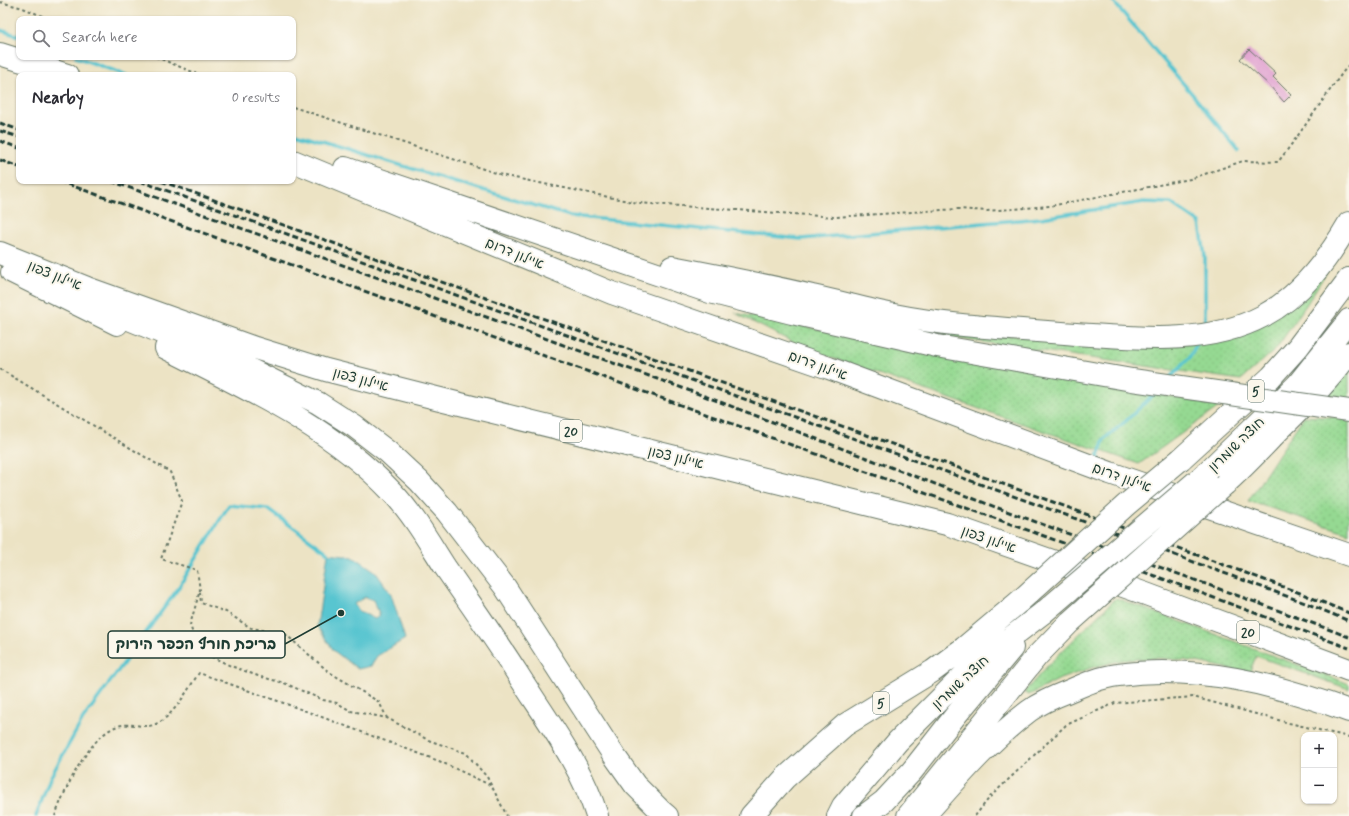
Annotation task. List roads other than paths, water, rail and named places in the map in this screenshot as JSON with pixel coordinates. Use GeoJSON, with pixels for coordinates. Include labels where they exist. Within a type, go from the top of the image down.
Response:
{"type":"FeatureCollection","features":[{"type":"Feature","properties":{"kind":"highway"},"geometry":{"type":"LineString","coordinates":[[0,54],[16,59]]}},
{"type":"Feature","properties":{"kind":"highway"},"geometry":{"type":"LineString","coordinates":[[19,60],[57,72]]}},
{"type":"Feature","properties":{"kind":"highway"},"geometry":{"type":"LineString","coordinates":[[296,151],[710,292],[792,313],[937,346],[1132,380],[1349,411]]}},
{"type":"Feature","properties":{"kind":"highway","name":"איילון דרום"},"geometry":{"type":"LineString","coordinates":[[296,162],[612,293],[829,368],[1110,473],[1349,555]]}},
{"type":"Feature","properties":{"kind":"highway"},"geometry":{"type":"LineString","coordinates":[[1338,242],[1349,218]]}},
{"type":"Feature","properties":{"kind":"highway"},"geometry":{"type":"LineString","coordinates":[[576,247],[812,296],[894,315],[964,326],[1124,337],[1186,337],[1222,332],[1263,316],[1281,305],[1312,276],[1338,242],[1349,223]]}},
{"type":"Feature","properties":{"kind":"highway"},"geometry":{"type":"LineString","coordinates":[[2,263],[283,409],[340,446],[367,468],[393,493],[415,522],[494,636],[584,780],[597,816]]}},
{"type":"Feature","properties":{"kind":"highway"},"geometry":{"type":"LineString","coordinates":[[2,263],[243,366],[318,403],[354,426],[388,452],[419,481],[447,512],[505,587],[613,754],[635,784],[667,816]]}},
{"type":"Feature","properties":{"kind":"highway","name":"איילון צפון"},"geometry":{"type":"LineString","coordinates":[[2,263],[94,290],[255,348],[326,370],[947,524],[1146,594],[1349,670]]}},
{"type":"Feature","properties":{"kind":"highway"},"geometry":{"type":"LineString","coordinates":[[1323,315],[1349,266]]}},
{"type":"Feature","properties":{"kind":"highway"},"geometry":{"type":"LineString","coordinates":[[1323,315],[1349,279]]}},
{"type":"Feature","properties":{"kind":"highway","name":"5"},"geometry":{"type":"LineString","coordinates":[[751,816],[785,778],[845,725],[933,671],[964,648],[1020,601],[1126,505],[1181,459],[1271,376],[1298,347],[1323,315]]}},
{"type":"Feature","properties":{"kind":"highway","name":"חוצה שומרון"},"geometry":{"type":"LineString","coordinates":[[838,816],[843,806],[898,741],[970,669],[1042,614],[1205,474],[1297,385],[1349,320]]}},
{"type":"Feature","properties":{"kind":"highway"},"geometry":{"type":"LineString","coordinates":[[908,816],[1037,656],[1070,622],[1262,449],[1322,387],[1349,353]]}},
{"type":"Feature","properties":{"kind":"highway"},"geometry":{"type":"LineString","coordinates":[[864,816],[884,801],[912,771],[956,715],[1042,614]]}},
{"type":"Feature","properties":{"kind":"highway"},"geometry":{"type":"LineString","coordinates":[[924,816],[995,739],[1030,710],[1061,694],[1094,680],[1117,675],[1158,671],[1188,672],[1244,680],[1280,689],[1349,711]]}},
{"type":"Feature","properties":{"kind":"highway"},"geometry":{"type":"LineString","coordinates":[[544,715],[586,773],[608,816]]}},
{"type":"Feature","properties":{"kind":"water"},"geometry":{"type":"Polygon","coordinates":[[[328,553],[353,556],[375,571],[391,594],[405,639],[377,656],[371,666],[358,669],[334,651],[317,626],[328,553]],[[365,597],[354,604],[359,611],[375,619],[380,615],[373,600],[365,597]]]}},
{"type":"Feature","properties":{"kind":"waterway"},"geometry":{"type":"LineString","coordinates":[[1112,0],[1239,151]]}},
{"type":"Feature","properties":{"kind":"waterway"},"geometry":{"type":"LineString","coordinates":[[0,30],[16,35]]}},
{"type":"Feature","properties":{"kind":"waterway"},"geometry":{"type":"LineString","coordinates":[[84,60],[118,72]]}},
{"type":"Feature","properties":{"kind":"waterway"},"geometry":{"type":"LineString","coordinates":[[296,133],[570,216],[801,239],[1041,218],[1144,202],[1171,203],[1200,223],[1205,257],[1205,327]]}},
{"type":"Feature","properties":{"kind":"waterway"},"geometry":{"type":"LineString","coordinates":[[1171,377],[1190,357],[1197,343]]}},
{"type":"Feature","properties":{"kind":"waterway"},"geometry":{"type":"LineString","coordinates":[[1100,460],[1098,457],[1104,439],[1126,421],[1156,392]]}},
{"type":"Feature","properties":{"kind":"waterway"},"geometry":{"type":"LineString","coordinates":[[36,816],[50,778],[83,719],[177,590],[229,505],[268,509],[328,553]]}},
{"type":"Feature","properties":{"kind":"railway"},"geometry":{"type":"LineString","coordinates":[[0,123],[16,129]]}},
{"type":"Feature","properties":{"kind":"railway"},"geometry":{"type":"LineString","coordinates":[[0,131],[16,136]]}},
{"type":"Feature","properties":{"kind":"railway"},"geometry":{"type":"LineString","coordinates":[[0,141],[16,147]]}},
{"type":"Feature","properties":{"kind":"railway"},"geometry":{"type":"LineString","coordinates":[[0,160],[16,166]]}},
{"type":"Feature","properties":{"kind":"railway"},"geometry":{"type":"LineString","coordinates":[[67,184],[1166,580],[1349,648]]}},
{"type":"Feature","properties":{"kind":"railway"},"geometry":{"type":"LineString","coordinates":[[119,184],[707,397],[998,508],[1349,637]]}},
{"type":"Feature","properties":{"kind":"railway"},"geometry":{"type":"LineString","coordinates":[[148,184],[1074,518],[1308,604],[1349,621]]}},
{"type":"Feature","properties":{"kind":"railway"},"geometry":{"type":"LineString","coordinates":[[169,184],[1053,502],[1300,593],[1349,613]]}},
{"type":"Feature","properties":{"kind":"place","name":"בריכת חורף הכפר הירוק"},"geometry":{"type":"Point","coordinates":[341,613]}}]}
